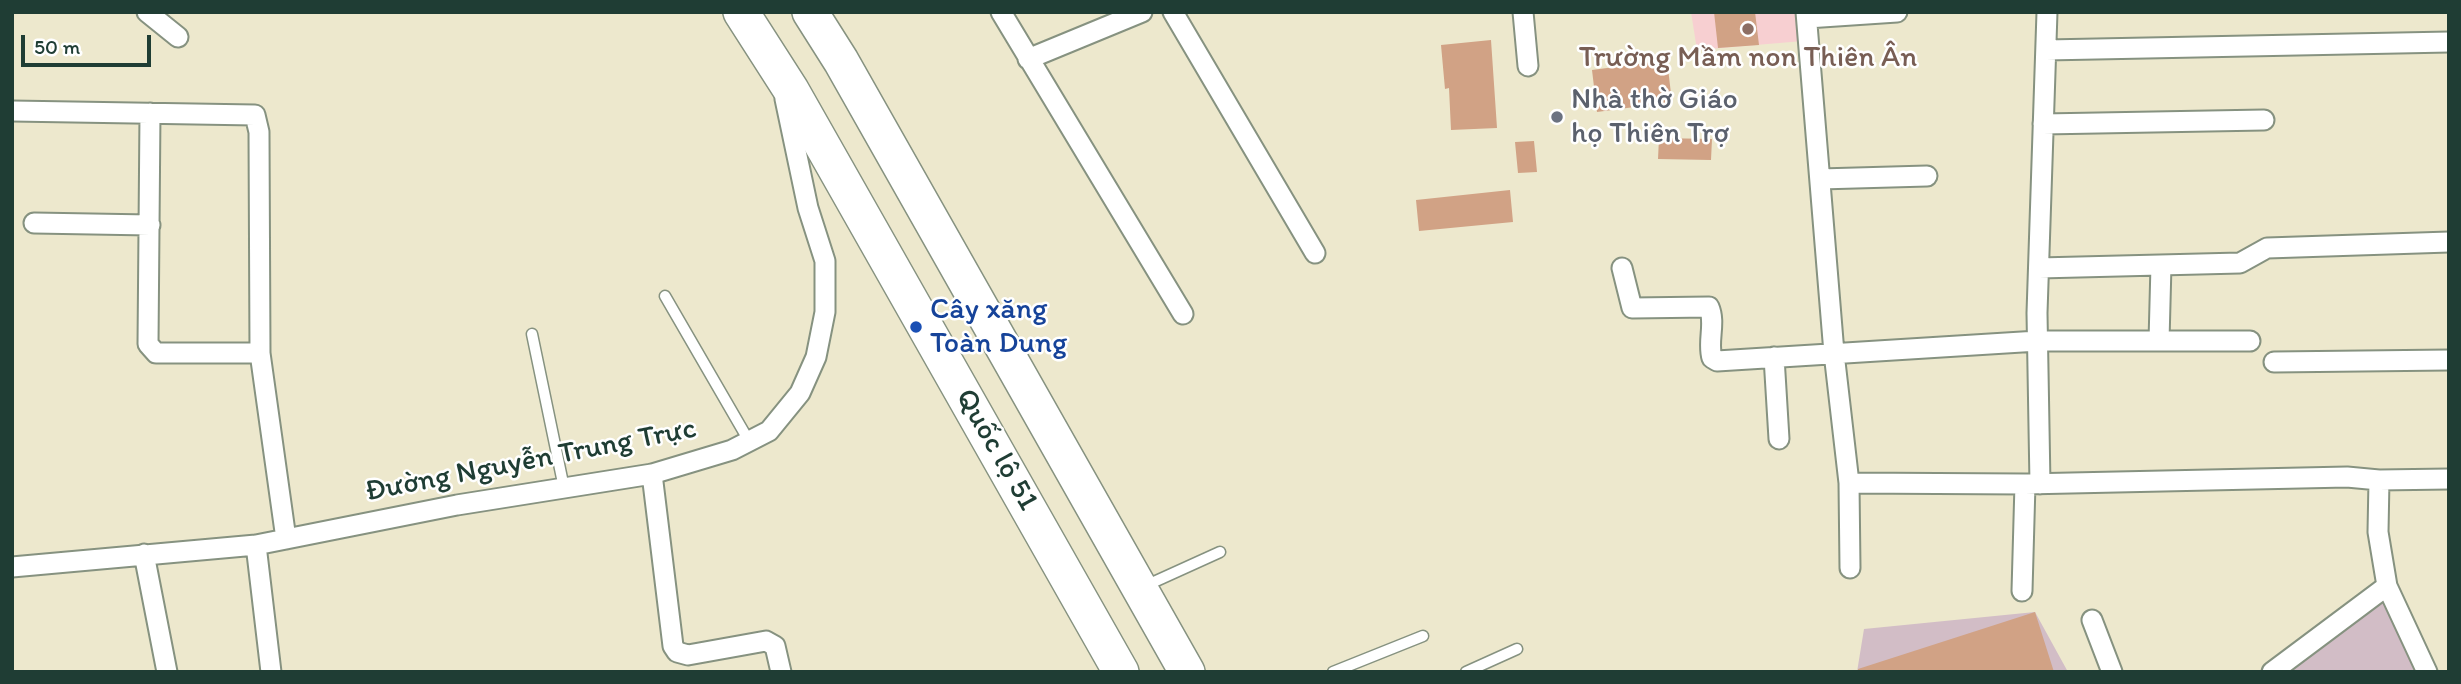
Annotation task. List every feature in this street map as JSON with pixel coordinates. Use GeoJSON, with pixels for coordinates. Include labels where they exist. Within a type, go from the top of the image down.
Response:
{"type":"FeatureCollection","features":[{"type":"Feature","properties":{"kind":"highway","name":"Quốc lộ 51"},"geometry":{"type":"LineString","coordinates":[[740,12],[783,77],[1121,672]]}},
{"type":"Feature","properties":{"kind":"highway","name":"Quốc lộ 51"},"geometry":{"type":"LineString","coordinates":[[810,12],[855,85],[1187,672]]}},
{"type":"Feature","properties":{"kind":"street"},"geometry":{"type":"LineString","coordinates":[[147,12],[178,37]]}},
{"type":"Feature","properties":{"kind":"street"},"geometry":{"type":"LineString","coordinates":[[1001,12],[1183,314]]}},
{"type":"Feature","properties":{"kind":"street"},"geometry":{"type":"LineString","coordinates":[[1028,60],[1142,12]]}},
{"type":"Feature","properties":{"kind":"street"},"geometry":{"type":"LineString","coordinates":[[1173,12],[1315,253]]}},
{"type":"Feature","properties":{"kind":"street"},"geometry":{"type":"LineString","coordinates":[[1523,12],[1528,65]]}},
{"type":"Feature","properties":{"kind":"street"},"geometry":{"type":"LineString","coordinates":[[1850,568],[1849,483],[1834,353],[1807,15],[1897,12]]}},
{"type":"Feature","properties":{"kind":"street"},"geometry":{"type":"LineString","coordinates":[[2022,590],[2032,484],[2047,12]]}},
{"type":"Feature","properties":{"kind":"street"},"geometry":{"type":"LineString","coordinates":[[2046,50],[2449,42]]}},
{"type":"Feature","properties":{"kind":"street","name":"Đường Nguyễn Trung Trực"},"geometry":{"type":"LineString","coordinates":[[12,567],[256,545],[457,505],[652,474],[732,450],[769,430],[800,393],[816,357],[825,312],[825,261],[808,208],[783,77]]}},
{"type":"Feature","properties":{"kind":"street"},"geometry":{"type":"LineString","coordinates":[[12,111],[255,115],[259,132],[260,353],[286,539]]}},
{"type":"Feature","properties":{"kind":"street"},"geometry":{"type":"LineString","coordinates":[[150,113],[148,344],[156,353],[260,353]]}},
{"type":"Feature","properties":{"kind":"street"},"geometry":{"type":"LineString","coordinates":[[2043,124],[2264,120]]}},
{"type":"Feature","properties":{"kind":"street"},"geometry":{"type":"LineString","coordinates":[[1820,178],[1927,176]]}},
{"type":"Feature","properties":{"kind":"street"},"geometry":{"type":"LineString","coordinates":[[34,223],[150,225]]}},
{"type":"Feature","properties":{"kind":"street"},"geometry":{"type":"LineString","coordinates":[[2039,268],[2239,263],[2267,248],[2449,242]]}},
{"type":"Feature","properties":{"kind":"street"},"geometry":{"type":"LineString","coordinates":[[2159,341],[2161,265]]}},
{"type":"Feature","properties":{"kind":"street"},"geometry":{"type":"LineString","coordinates":[[1622,268],[1632,308],[1703,304],[1709,307],[1712,358],[1774,357],[2038,341],[2250,341]]}},
{"type":"Feature","properties":{"kind":"street"},"geometry":{"type":"LineString","coordinates":[[1774,357],[1779,439]]}},
{"type":"Feature","properties":{"kind":"street"},"geometry":{"type":"LineString","coordinates":[[2274,362],[2449,360]]}},
{"type":"Feature","properties":{"kind":"street"},"geometry":{"type":"LineString","coordinates":[[652,474],[673,646],[677,652],[688,654],[766,641],[775,646],[781,672]]}},
{"type":"Feature","properties":{"kind":"street"},"geometry":{"type":"LineString","coordinates":[[1849,483],[2032,484],[2347,477],[2379,480],[2449,479]]}},
{"type":"Feature","properties":{"kind":"street"},"geometry":{"type":"LineString","coordinates":[[2379,480],[2378,532],[2387,586],[2427,672]]}},
{"type":"Feature","properties":{"kind":"street"},"geometry":{"type":"LineString","coordinates":[[256,545],[271,672]]}},
{"type":"Feature","properties":{"kind":"street"},"geometry":{"type":"LineString","coordinates":[[144,554],[167,672]]}},
{"type":"Feature","properties":{"kind":"street"},"geometry":{"type":"LineString","coordinates":[[2272,672],[2387,586]]}},
{"type":"Feature","properties":{"kind":"street"},"geometry":{"type":"LineString","coordinates":[[2092,620],[2112,672]]}},
{"type":"Feature","properties":{"kind":"lane"},"geometry":{"type":"LineString","coordinates":[[666,296],[749,442]]}},
{"type":"Feature","properties":{"kind":"lane"},"geometry":{"type":"LineString","coordinates":[[532,334],[564,488]]}},
{"type":"Feature","properties":{"kind":"lane"},"geometry":{"type":"LineString","coordinates":[[1141,587],[1220,552]]}},
{"type":"Feature","properties":{"kind":"lane"},"geometry":{"type":"LineString","coordinates":[[1333,672],[1423,636]]}},
{"type":"Feature","properties":{"kind":"lane"},"geometry":{"type":"LineString","coordinates":[[1466,672],[1517,649]]}},
{"type":"Feature","properties":{"kind":"shaded area","name":"Trường Mầm non Thiên Ân"},"geometry":{"type":"Polygon","coordinates":[[[1691,12],[1800,12],[1803,41],[1697,50],[1691,12]]]}},
{"type":"Feature","properties":{"kind":"shaded area"},"geometry":{"type":"Polygon","coordinates":[[[2384,596],[2420,672],[2282,672],[2384,596]]]}},
{"type":"Feature","properties":{"kind":"shaded area"},"geometry":{"type":"Polygon","coordinates":[[[2035,612],[2068,672],[1857,672],[1864,629],[2035,612]]]}},
{"type":"Feature","properties":{"kind":"building"},"geometry":{"type":"Polygon","coordinates":[[[1714,12],[1755,12],[1759,45],[1718,48],[1714,12]]]}},
{"type":"Feature","properties":{"kind":"building"},"geometry":{"type":"Polygon","coordinates":[[[1491,40],[1497,128],[1451,130],[1449,88],[1445,89],[1441,45],[1491,40]]]}},
{"type":"Feature","properties":{"kind":"building"},"geometry":{"type":"Polygon","coordinates":[[[1667,60],[1672,102],[1597,112],[1592,70],[1667,60]]]}},
{"type":"Feature","properties":{"kind":"building"},"geometry":{"type":"Polygon","coordinates":[[[1659,138],[1712,139],[1711,160],[1658,159],[1659,138]]]}},
{"type":"Feature","properties":{"kind":"building"},"geometry":{"type":"Polygon","coordinates":[[[1534,141],[1537,172],[1518,173],[1515,142],[1534,141]]]}},
{"type":"Feature","properties":{"kind":"building"},"geometry":{"type":"Polygon","coordinates":[[[1510,190],[1513,222],[1419,231],[1416,200],[1510,190]]]}},
{"type":"Feature","properties":{"kind":"building"},"geometry":{"type":"Polygon","coordinates":[[[2035,612],[2054,672],[1858,672],[1858,669],[2035,612]]]}},
{"type":"Feature","properties":{"kind":"place","name":"Trường Mầm non Thiên Ân"},"geometry":{"type":"Point","coordinates":[1748,29]}},
{"type":"Feature","properties":{"kind":"place","name":"Nhà thờ Giáo họ Thiên Trợ"},"geometry":{"type":"Point","coordinates":[1557,117]}},
{"type":"Feature","properties":{"kind":"place","name":"Cây xăng Toàn Dung"},"geometry":{"type":"Point","coordinates":[916,327]}}]}
